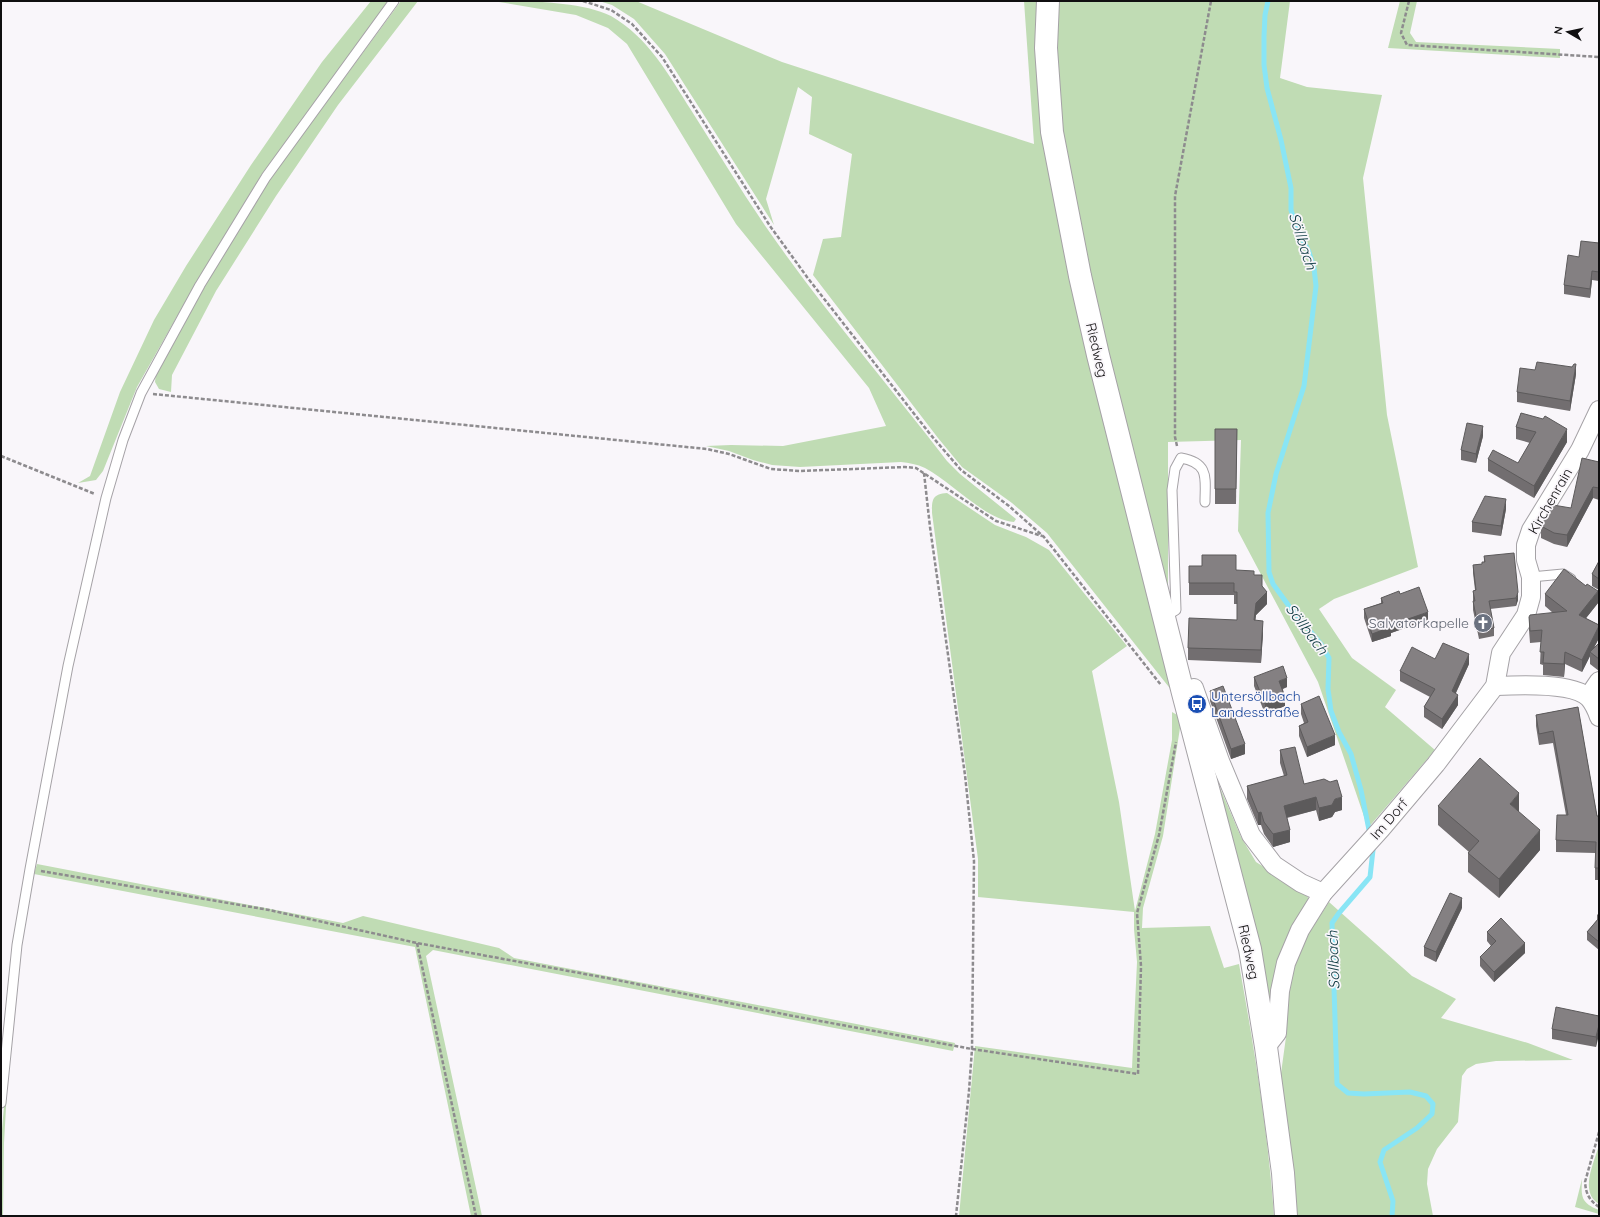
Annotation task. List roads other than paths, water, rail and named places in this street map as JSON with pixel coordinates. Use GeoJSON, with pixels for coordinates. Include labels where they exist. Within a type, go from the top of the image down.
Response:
{"type":"FeatureCollection","features":[{"type":"Feature","properties":{"kind":"main road","name":"Riedweg"},"geometry":{"type":"LineString","coordinates":[[1048,1],[1046,48],[1052,132],[1080,276],[1098,355],[1164,617],[1173,691],[1250,949],[1266,1047],[1283,1173],[1286,1216]]}},
{"type":"Feature","properties":{"kind":"street","name":"Kirchenrain"},"geometry":{"type":"LineString","coordinates":[[1495,686],[1502,653],[1526,615],[1530,603],[1531,577],[1526,560],[1526,545],[1530,530],[1580,450],[1599,410]]}},
{"type":"Feature","properties":{"kind":"street"},"geometry":{"type":"LineString","coordinates":[[1588,698],[1599,681]]}},
{"type":"Feature","properties":{"kind":"street"},"geometry":{"type":"LineString","coordinates":[[1495,686],[1523,684],[1565,688],[1578,692],[1588,698],[1599,717]]}},
{"type":"Feature","properties":{"kind":"street","name":"Im Dorf"},"geometry":{"type":"LineString","coordinates":[[1266,1047],[1277,1033],[1280,991],[1286,963],[1300,930],[1323,893],[1381,829],[1436,764],[1495,686]]}},
{"type":"Feature","properties":{"kind":"street"},"geometry":{"type":"LineString","coordinates":[[1173,691],[1194,688],[1220,761],[1251,835],[1274,866],[1301,883],[1323,893]]}},
{"type":"Feature","properties":{"kind":"lane"},"geometry":{"type":"LineString","coordinates":[[1,1103],[17,945],[30,869],[68,666],[106,498],[123,440],[141,393],[200,285],[266,177],[394,1]]}},
{"type":"Feature","properties":{"kind":"lane"},"geometry":{"type":"LineString","coordinates":[[1164,617],[1176,610],[1172,490],[1175,469],[1181,458],[1190,459],[1198,464],[1205,473],[1205,502]]}},
{"type":"Feature","properties":{"kind":"lane"},"geometry":{"type":"LineString","coordinates":[[1531,577],[1563,574],[1581,585]]}},
{"type":"Feature","properties":{"kind":"waterway","name":"Söllbach"},"geometry":{"type":"LineString","coordinates":[[1268,1],[1265,15],[1264,36],[1264,65],[1267,88],[1281,140],[1291,188],[1291,210],[1297,229],[1309,252],[1314,268],[1316,286],[1304,386],[1276,474],[1268,513],[1269,572],[1273,584],[1289,606],[1321,644],[1329,658],[1328,689],[1331,711],[1339,732],[1351,754],[1361,790],[1370,835]]}},
{"type":"Feature","properties":{"kind":"waterway","name":"Söllbach"},"geometry":{"type":"LineString","coordinates":[[1372,845],[1373,850],[1370,877],[1332,923],[1337,1084],[1348,1093],[1364,1094],[1410,1092],[1426,1096],[1433,1104],[1432,1114],[1417,1128],[1384,1150],[1380,1162],[1393,1201],[1392,1216]]}},
{"type":"Feature","properties":{"kind":"place","name":"Salvatorkapelle"},"geometry":{"type":"Point","coordinates":[1483,623]}},
{"type":"Feature","properties":{"kind":"place","name":"Untersöllbach Landesstraße"},"geometry":{"type":"Point","coordinates":[1197,704]}}]}
